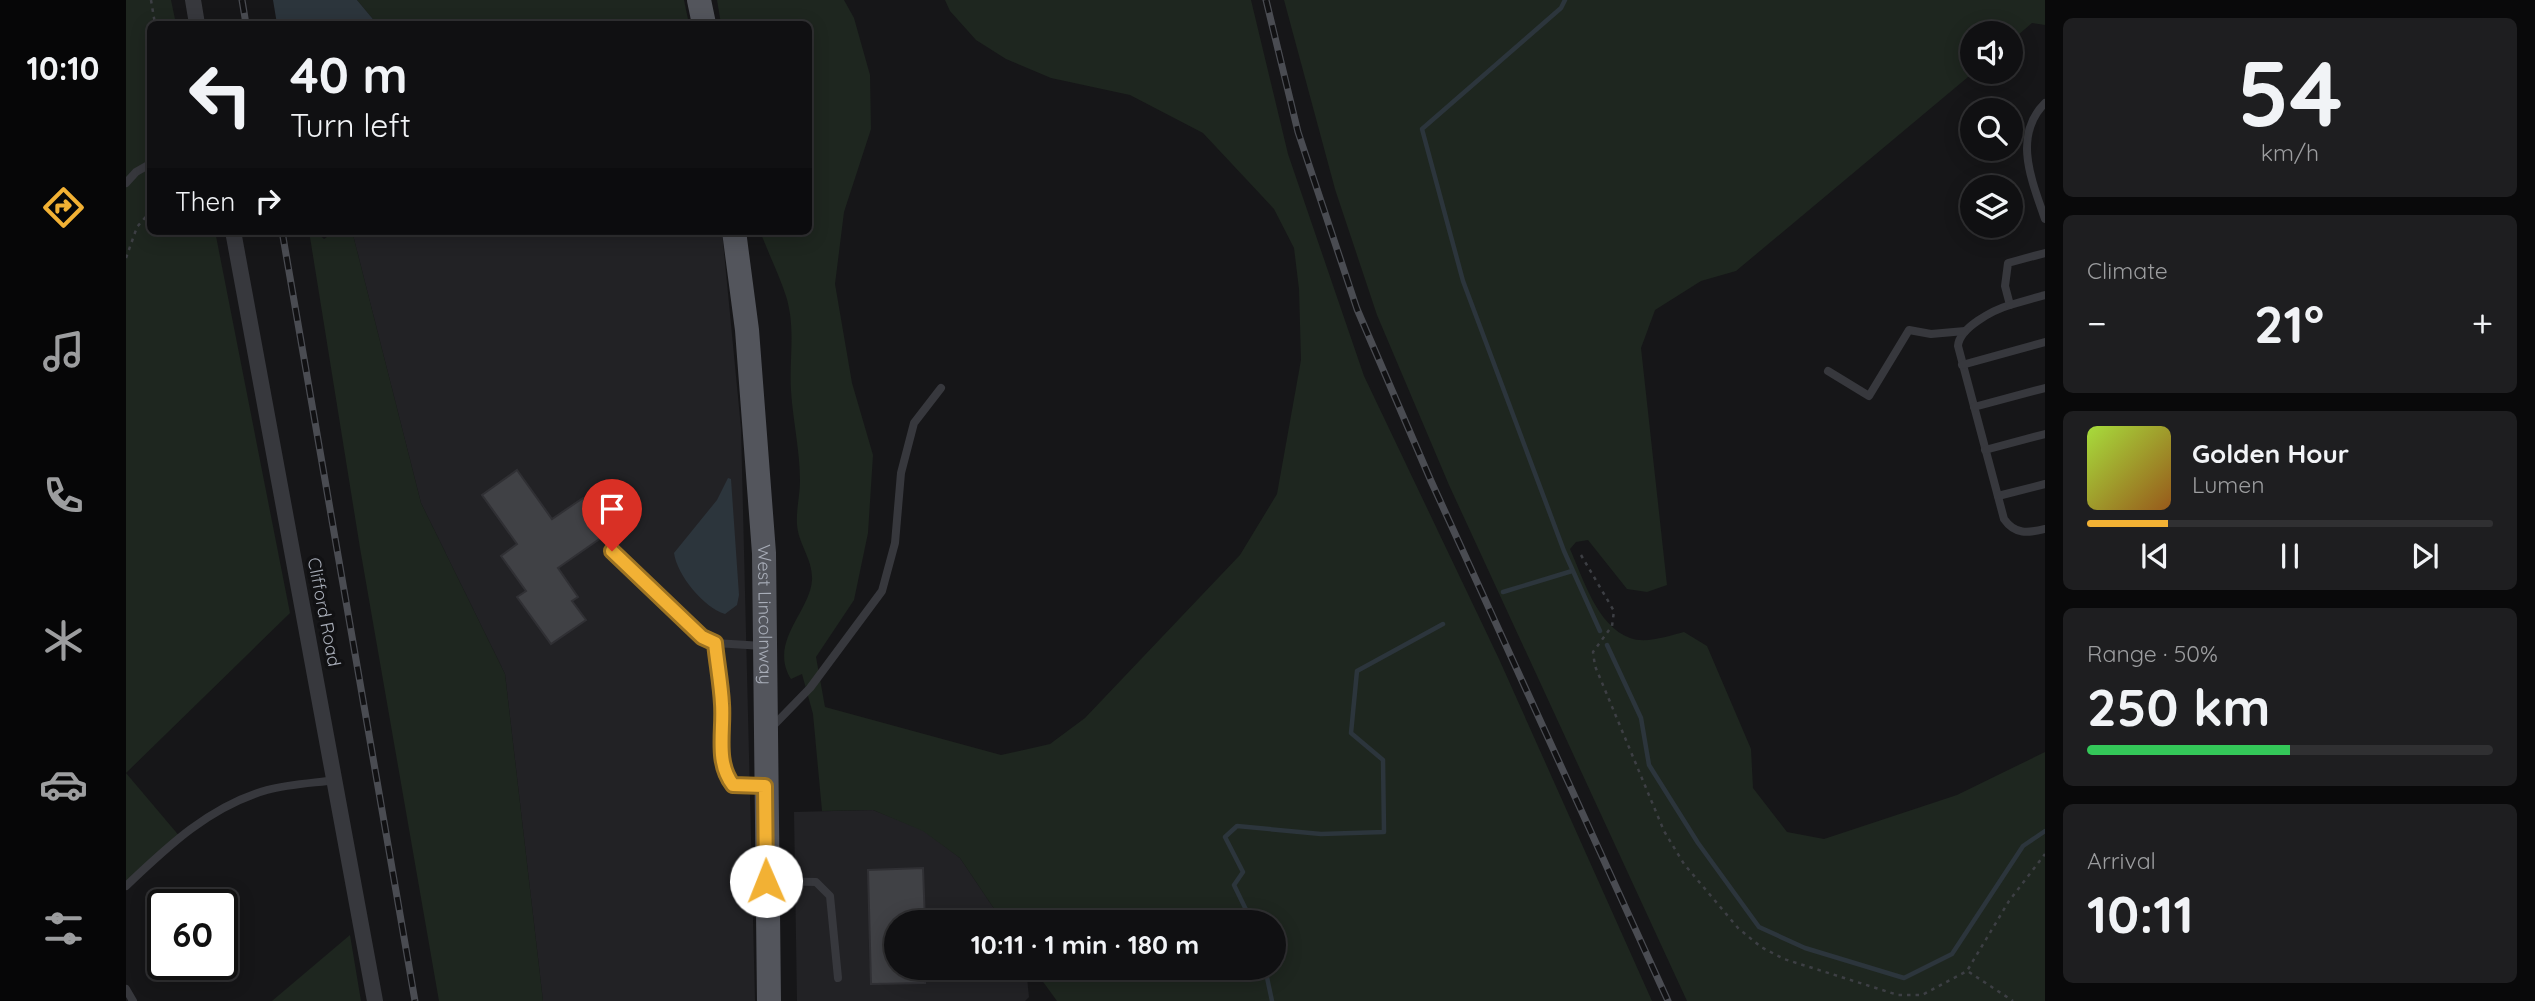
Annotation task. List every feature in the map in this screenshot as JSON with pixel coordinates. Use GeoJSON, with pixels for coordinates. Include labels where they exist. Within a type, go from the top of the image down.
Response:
{"type":"FeatureCollection","features":[{"type":"Feature","properties":{"kind":"main road"},"geometry":{"type":"LineString","coordinates":[[699,0],[703,21]]}},
{"type":"Feature","properties":{"kind":"main road","name":"West Lincolnway"},"geometry":{"type":"LineString","coordinates":[[735,235],[747,330],[762,525],[769,1001]]}},
{"type":"Feature","properties":{"kind":"street"},"geometry":{"type":"LineString","coordinates":[[193,0],[196,21]]}},
{"type":"Feature","properties":{"kind":"street","name":"Clifford Road"},"geometry":{"type":"LineString","coordinates":[[234,235],[375,1001]]}},
{"type":"Feature","properties":{"kind":"lane"},"geometry":{"type":"LineString","coordinates":[[2045,103],[2029,127],[2025,147],[2029,170],[2045,219]]}},
{"type":"Feature","properties":{"kind":"lane"},"geometry":{"type":"LineString","coordinates":[[126,183],[136,172],[147,166]]}},
{"type":"Feature","properties":{"kind":"lane"},"geometry":{"type":"LineString","coordinates":[[2010,304],[2005,285],[2008,263],[2045,253]]}},
{"type":"Feature","properties":{"kind":"lane"},"geometry":{"type":"LineString","coordinates":[[2045,295],[2010,304],[1965,331],[1958,339],[1962,365],[1985,450],[2009,526],[2024,533],[2045,529]]}},
{"type":"Feature","properties":{"kind":"lane"},"geometry":{"type":"LineString","coordinates":[[1828,371],[1870,396],[1909,330],[1931,334],[1965,331]]}},
{"type":"Feature","properties":{"kind":"lane"},"geometry":{"type":"LineString","coordinates":[[1962,365],[2045,342]]}},
{"type":"Feature","properties":{"kind":"lane"},"geometry":{"type":"LineString","coordinates":[[765,734],[810,688],[882,591],[895,543],[901,473],[914,422],[940,388]]}},
{"type":"Feature","properties":{"kind":"lane"},"geometry":{"type":"LineString","coordinates":[[1974,407],[2045,388]]}},
{"type":"Feature","properties":{"kind":"lane"},"geometry":{"type":"LineString","coordinates":[[1985,450],[2045,434]]}},
{"type":"Feature","properties":{"kind":"lane"},"geometry":{"type":"LineString","coordinates":[[1998,496],[2045,484]]}},
{"type":"Feature","properties":{"kind":"lane"},"geometry":{"type":"LineString","coordinates":[[612,551],[702,637],[715,643],[764,646]]}},
{"type":"Feature","properties":{"kind":"lane"},"geometry":{"type":"LineString","coordinates":[[715,643],[722,704],[721,747],[725,774],[733,785],[765,786]]}},
{"type":"Feature","properties":{"kind":"lane"},"geometry":{"type":"LineString","coordinates":[[126,886],[205,817],[237,800],[269,790],[336,780]]}},
{"type":"Feature","properties":{"kind":"lane"},"geometry":{"type":"LineString","coordinates":[[766,881],[816,882],[830,896],[838,978]]}},
{"type":"Feature","properties":{"kind":"lane"},"geometry":{"type":"LineString","coordinates":[[126,989],[134,1001]]}},
{"type":"Feature","properties":{"kind":"path"},"geometry":{"type":"LineString","coordinates":[[151,0],[154,21]]}},
{"type":"Feature","properties":{"kind":"path"},"geometry":{"type":"LineString","coordinates":[[126,258],[137,227],[147,215]]}},
{"type":"Feature","properties":{"kind":"path"},"geometry":{"type":"LineString","coordinates":[[1581,555],[1614,611],[1612,626],[1593,652],[1595,666],[1664,831],[1677,853],[1738,928],[1760,947],[1784,959],[1898,995],[1922,995],[1968,971],[2010,901],[2045,854]]}},
{"type":"Feature","properties":{"kind":"path"},"geometry":{"type":"LineString","coordinates":[[1968,971],[2012,1001]]}},
{"type":"Feature","properties":{"kind":"shaded area"},"geometry":{"type":"Polygon","coordinates":[[[126,0],[171,0],[175,21],[147,21],[147,235],[216,235],[290,613],[126,773],[126,0]]]}},
{"type":"Feature","properties":{"kind":"shaded area"},"geometry":{"type":"Polygon","coordinates":[[[273,0],[357,0],[374,21],[276,21],[273,0]]]}},
{"type":"Feature","properties":{"kind":"shaded area"},"geometry":{"type":"Polygon","coordinates":[[[357,0],[684,0],[688,21],[374,21],[357,0]]]}},
{"type":"Feature","properties":{"kind":"shaded area"},"geometry":{"type":"Polygon","coordinates":[[[717,0],[844,0],[854,18],[870,75],[871,129],[844,212],[835,284],[852,383],[873,455],[868,533],[854,600],[816,657],[825,707],[1001,755],[1050,744],[1085,718],[1240,555],[1277,494],[1301,360],[1299,289],[1294,248],[1274,209],[1203,133],[1130,95],[1051,78],[1006,59],[976,40],[950,11],[945,0],[1251,0],[1288,154],[1364,376],[1499,659],[1652,1001],[1057,1001],[1042,980],[1286,980],[1286,910],[995,910],[960,858],[923,831],[873,810],[822,811],[813,714],[802,674],[791,679],[785,665],[787,640],[810,592],[812,572],[797,524],[800,470],[791,391],[791,320],[783,288],[762,235],[812,235],[812,21],[720,21],[717,0]]]}},
{"type":"Feature","properties":{"kind":"shaded area"},"geometry":{"type":"Polygon","coordinates":[[[1284,0],[2045,0],[2045,25],[2032,23],[2023,31],[2023,21],[1960,21],[1960,84],[1736,271],[1701,281],[1655,310],[1641,348],[1667,585],[1647,592],[1627,589],[1588,540],[1576,542],[1570,549],[1593,600],[1618,632],[1636,640],[1643,640],[1684,632],[1707,646],[1751,749],[1753,788],[1787,832],[1824,839],[1957,795],[2045,752],[2045,1001],[1687,1001],[1449,485],[1377,315],[1335,189],[1284,0]]]}},
{"type":"Feature","properties":{"kind":"shaded area"},"geometry":{"type":"Polygon","coordinates":[[[310,235],[320,235],[324,239],[330,235],[353,235],[421,503],[505,674],[543,1001],[439,1001],[360,548],[310,235]]]}},
{"type":"Feature","properties":{"kind":"shaded area"},"geometry":{"type":"Polygon","coordinates":[[[353,235],[722,235],[741,428],[755,1001],[543,1001],[505,674],[421,503],[353,235]]]}},
{"type":"Feature","properties":{"kind":"shaded area"},"geometry":{"type":"Polygon","coordinates":[[[728,478],[731,479],[739,595],[737,605],[725,614],[709,605],[693,590],[680,571],[674,553],[717,500],[728,478]]]}},
{"type":"Feature","properties":{"kind":"shaded area"},"geometry":{"type":"Polygon","coordinates":[[[126,773],[181,838],[126,886],[126,773]]]}},
{"type":"Feature","properties":{"kind":"shaded area"},"geometry":{"type":"Polygon","coordinates":[[[873,810],[923,830],[960,858],[995,910],[884,910],[884,980],[1027,980],[1029,997],[1025,1001],[797,1001],[794,812],[873,810]]]}},
{"type":"Feature","properties":{"kind":"shaded area"},"geometry":{"type":"Polygon","coordinates":[[[350,935],[361,1001],[272,1001],[350,935]]]}},
{"type":"Feature","properties":{"kind":"building"},"geometry":{"type":"Polygon","coordinates":[[[517,470],[552,519],[583,498],[608,533],[558,568],[578,597],[572,601],[586,620],[551,644],[517,597],[526,591],[501,556],[517,544],[482,495],[517,470]]]}},
{"type":"Feature","properties":{"kind":"building"},"geometry":{"type":"Polygon","coordinates":[[[923,868],[925,910],[884,910],[884,980],[925,980],[925,983],[871,984],[868,870],[923,868]]]}},
{"type":"Feature","properties":{"kind":"waterway"},"geometry":{"type":"LineString","coordinates":[[1565,0],[1561,8],[1422,129],[1463,281],[1564,551],[1600,631]]}},
{"type":"Feature","properties":{"kind":"waterway"},"geometry":{"type":"LineString","coordinates":[[1503,592],[1572,571]]}},
{"type":"Feature","properties":{"kind":"waterway"},"geometry":{"type":"LineString","coordinates":[[1246,910],[1234,885],[1243,872],[1225,837],[1237,826],[1321,834],[1384,832],[1383,760],[1351,733],[1357,671],[1443,624]]}},
{"type":"Feature","properties":{"kind":"waterway"},"geometry":{"type":"LineString","coordinates":[[1607,645],[1641,718],[1649,765],[1698,843],[1759,927],[1805,948],[1904,978],[1952,954],[2023,846],[2045,831]]}},
{"type":"Feature","properties":{"kind":"waterway"},"geometry":{"type":"LineString","coordinates":[[1268,980],[1272,1001]]}},
{"type":"Feature","properties":{"kind":"railway"},"geometry":{"type":"LineString","coordinates":[[242,0],[246,21]]}},
{"type":"Feature","properties":{"kind":"railway"},"geometry":{"type":"LineString","coordinates":[[1266,0],[1298,132],[1357,309],[1431,481],[1668,1001]]}},
{"type":"Feature","properties":{"kind":"railway"},"geometry":{"type":"LineString","coordinates":[[283,235],[415,1001]]}},
{"type":"Feature","properties":{"kind":"route"},"geometry":{"type":"LineString","coordinates":[[612,551],[702,637],[715,643],[722,704],[721,747],[725,774],[733,785],[765,786],[766,881]]}}]}
